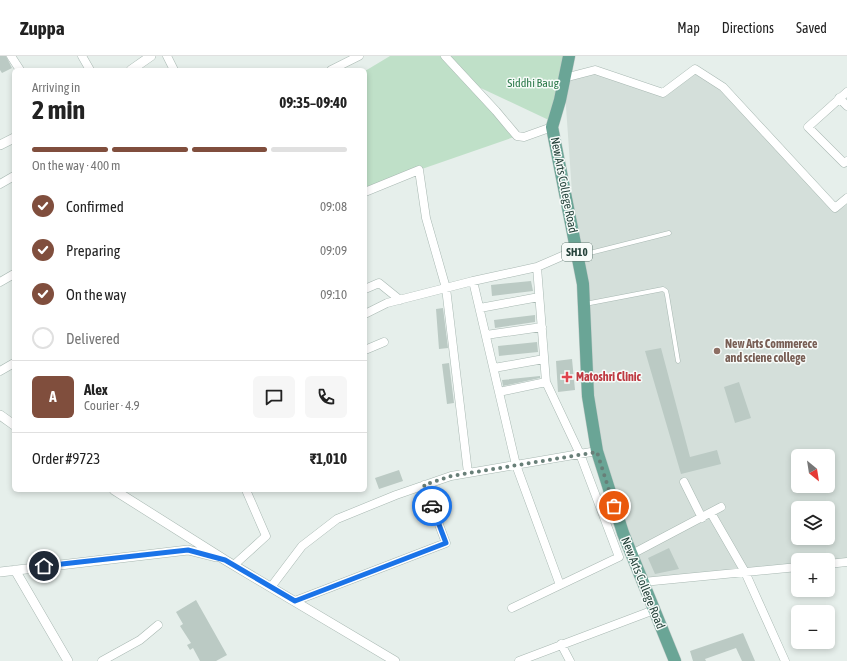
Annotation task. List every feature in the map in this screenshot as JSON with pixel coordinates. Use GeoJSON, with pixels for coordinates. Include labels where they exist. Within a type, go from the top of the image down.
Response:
{"type":"FeatureCollection","features":[{"type":"Feature","properties":{"kind":"main road","name":"New Arts College Road"},"geometry":{"type":"LineString","coordinates":[[569,56],[560,100],[552,127],[583,284],[588,396],[597,452],[623,533],[673,660]]}},
{"type":"Feature","properties":{"kind":"street"},"geometry":{"type":"LineString","coordinates":[[11,56],[19,68]]}},
{"type":"Feature","properties":{"kind":"street"},"geometry":{"type":"LineString","coordinates":[[82,56],[89,68]]}},
{"type":"Feature","properties":{"kind":"street"},"geometry":{"type":"LineString","coordinates":[[134,68],[152,56]]}},
{"type":"Feature","properties":{"kind":"street"},"geometry":{"type":"LineString","coordinates":[[167,56],[173,68]]}},
{"type":"Feature","properties":{"kind":"street"},"geometry":{"type":"LineString","coordinates":[[335,68],[359,56]]}},
{"type":"Feature","properties":{"kind":"street"},"geometry":{"type":"LineString","coordinates":[[445,56],[517,136],[524,137],[552,127]]}},
{"type":"Feature","properties":{"kind":"street"},"geometry":{"type":"LineString","coordinates":[[564,78],[595,70],[663,93],[694,69],[723,87],[835,208],[847,198]]}},
{"type":"Feature","properties":{"kind":"street"},"geometry":{"type":"LineString","coordinates":[[847,92],[808,127],[844,163],[847,161]]}},
{"type":"Feature","properties":{"kind":"street"},"geometry":{"type":"LineString","coordinates":[[839,98],[847,106]]}},
{"type":"Feature","properties":{"kind":"street"},"geometry":{"type":"LineString","coordinates":[[0,145],[12,139]]}},
{"type":"Feature","properties":{"kind":"street"},"geometry":{"type":"LineString","coordinates":[[367,191],[419,170],[426,218],[446,288],[468,473]]}},
{"type":"Feature","properties":{"kind":"street"},"geometry":{"type":"LineString","coordinates":[[0,184],[12,177]]}},
{"type":"Feature","properties":{"kind":"street"},"geometry":{"type":"LineString","coordinates":[[367,313],[387,303],[473,281],[537,267],[577,253]]}},
{"type":"Feature","properties":{"kind":"street"},"geometry":{"type":"LineString","coordinates":[[512,608],[619,557],[580,454],[546,382],[537,267]]}},
{"type":"Feature","properties":{"kind":"street"},"geometry":{"type":"LineString","coordinates":[[0,282],[12,275]]}},
{"type":"Feature","properties":{"kind":"street"},"geometry":{"type":"LineString","coordinates":[[473,281],[516,465],[560,585]]}},
{"type":"Feature","properties":{"kind":"street"},"geometry":{"type":"LineString","coordinates":[[367,288],[379,283],[400,300]]}},
{"type":"Feature","properties":{"kind":"street"},"geometry":{"type":"LineString","coordinates":[[480,308],[539,297]]}},
{"type":"Feature","properties":{"kind":"street"},"geometry":{"type":"LineString","coordinates":[[486,335],[542,327]]}},
{"type":"Feature","properties":{"kind":"street"},"geometry":{"type":"LineString","coordinates":[[367,349],[384,342]]}},
{"type":"Feature","properties":{"kind":"street"},"geometry":{"type":"LineString","coordinates":[[494,368],[544,359]]}},
{"type":"Feature","properties":{"kind":"street"},"geometry":{"type":"LineString","coordinates":[[0,371],[12,364]]}},
{"type":"Feature","properties":{"kind":"street"},"geometry":{"type":"LineString","coordinates":[[499,392],[546,382]]}},
{"type":"Feature","properties":{"kind":"street"},"geometry":{"type":"LineString","coordinates":[[0,415],[12,424]]}},
{"type":"Feature","properties":{"kind":"street"},"geometry":{"type":"LineString","coordinates":[[271,587],[302,546],[337,519],[396,495],[451,476],[597,452]]}},
{"type":"Feature","properties":{"kind":"street"},"geometry":{"type":"LineString","coordinates":[[684,482],[702,518]]}},
{"type":"Feature","properties":{"kind":"street"},"geometry":{"type":"LineString","coordinates":[[295,601],[446,543],[424,485]]}},
{"type":"Feature","properties":{"kind":"street"},"geometry":{"type":"LineString","coordinates":[[117,492],[229,562],[395,661]]}},
{"type":"Feature","properties":{"kind":"street"},"geometry":{"type":"LineString","coordinates":[[229,562],[266,536],[247,492]]}},
{"type":"Feature","properties":{"kind":"street"},"geometry":{"type":"LineString","coordinates":[[632,554],[721,507]]}},
{"type":"Feature","properties":{"kind":"street"},"geometry":{"type":"LineString","coordinates":[[711,512],[745,572],[785,661]]}},
{"type":"Feature","properties":{"kind":"street"},"geometry":{"type":"LineString","coordinates":[[0,572],[188,550],[229,562]]}},
{"type":"Feature","properties":{"kind":"street"},"geometry":{"type":"LineString","coordinates":[[835,563],[847,562]]}},
{"type":"Feature","properties":{"kind":"street"},"geometry":{"type":"LineString","coordinates":[[643,582],[791,568]]}},
{"type":"Feature","properties":{"kind":"street"},"geometry":{"type":"LineString","coordinates":[[15,570],[68,661]]}},
{"type":"Feature","properties":{"kind":"street"},"geometry":{"type":"LineString","coordinates":[[519,661],[654,610]]}},
{"type":"Feature","properties":{"kind":"street"},"geometry":{"type":"LineString","coordinates":[[102,661],[140,640],[158,625]]}},
{"type":"Feature","properties":{"kind":"street"},"geometry":{"type":"LineString","coordinates":[[561,644],[570,661]]}},
{"type":"Feature","properties":{"kind":"lane"},"geometry":{"type":"LineString","coordinates":[[577,253],[668,233]]}},
{"type":"Feature","properties":{"kind":"lane"},"geometry":{"type":"LineString","coordinates":[[584,304],[663,289],[666,291],[667,295],[678,361]]}},
{"type":"Feature","properties":{"kind":"shaded area","name":"New Arts Commerece and sciene college"},"geometry":{"type":"Polygon","coordinates":[[[695,69],[723,87],[835,208],[847,198],[847,562],[835,561],[835,553],[791,553],[791,568],[643,582],[597,451],[576,250],[564,78],[595,70],[663,93],[695,69]]]}},
{"type":"Feature","properties":{"kind":"green space"},"geometry":{"type":"Polygon","coordinates":[[[390,56],[445,56],[517,136],[419,170],[367,191],[367,70],[390,56]]]}},
{"type":"Feature","properties":{"kind":"green space","name":"Siddhi Baug"},"geometry":{"type":"Polygon","coordinates":[[[448,56],[565,56],[553,122],[470,83],[448,56]]]}},
{"type":"Feature","properties":{"kind":"building"},"geometry":{"type":"Polygon","coordinates":[[[0,56],[6,56],[12,68],[2,73],[0,70],[0,56]]]}},
{"type":"Feature","properties":{"kind":"building"},"geometry":{"type":"Polygon","coordinates":[[[531,281],[533,291],[492,296],[491,285],[531,281]]]}},
{"type":"Feature","properties":{"kind":"building"},"geometry":{"type":"Polygon","coordinates":[[[443,308],[448,348],[439,349],[436,309],[443,308]]]}},
{"type":"Feature","properties":{"kind":"building"},"geometry":{"type":"Polygon","coordinates":[[[535,315],[535,322],[495,328],[494,320],[535,315]]]}},
{"type":"Feature","properties":{"kind":"building"},"geometry":{"type":"Polygon","coordinates":[[[537,342],[538,352],[499,356],[498,346],[537,342]]]}},
{"type":"Feature","properties":{"kind":"building"},"geometry":{"type":"Polygon","coordinates":[[[661,348],[690,457],[717,450],[721,464],[681,474],[645,351],[661,348]]]}},
{"type":"Feature","properties":{"kind":"building"},"geometry":{"type":"Polygon","coordinates":[[[572,359],[575,390],[558,392],[556,361],[572,359]]]}},
{"type":"Feature","properties":{"kind":"building"},"geometry":{"type":"Polygon","coordinates":[[[449,363],[454,403],[447,404],[442,364],[449,363]]]}},
{"type":"Feature","properties":{"kind":"building"},"geometry":{"type":"Polygon","coordinates":[[[540,376],[540,378],[503,386],[502,380],[540,376]]]}},
{"type":"Feature","properties":{"kind":"building"},"geometry":{"type":"Polygon","coordinates":[[[739,382],[751,418],[735,423],[724,387],[739,382]]]}},
{"type":"Feature","properties":{"kind":"building"},"geometry":{"type":"Polygon","coordinates":[[[399,470],[403,481],[379,489],[375,478],[399,470]]]}},
{"type":"Feature","properties":{"kind":"building"},"geometry":{"type":"Polygon","coordinates":[[[669,548],[679,569],[655,574],[648,558],[669,548]]]}},
{"type":"Feature","properties":{"kind":"building"},"geometry":{"type":"Polygon","coordinates":[[[196,600],[227,655],[216,661],[200,661],[193,648],[190,650],[187,645],[191,643],[180,626],[183,624],[176,612],[196,600]]]}},
{"type":"Feature","properties":{"kind":"building"},"geometry":{"type":"Polygon","coordinates":[[[743,633],[755,661],[742,661],[736,648],[705,659],[706,661],[693,661],[690,651],[743,633]]]}},
{"type":"Feature","properties":{"kind":"way so far"},"geometry":{"type":"LineString","coordinates":[[432,506],[424,485],[451,476],[597,452],[614,506]]}},
{"type":"Feature","properties":{"kind":"place","name":"New Arts Commerece and sciene college"},"geometry":{"type":"Point","coordinates":[717,351]}},
{"type":"Feature","properties":{"kind":"place","name":"Matoshri Clinic"},"geometry":{"type":"Point","coordinates":[567,377]}},
{"type":"Feature","properties":{"kind":"route"},"geometry":{"type":"LineString","coordinates":[[44,566],[188,550],[225,560],[295,601],[446,543],[432,506]]}}]}
